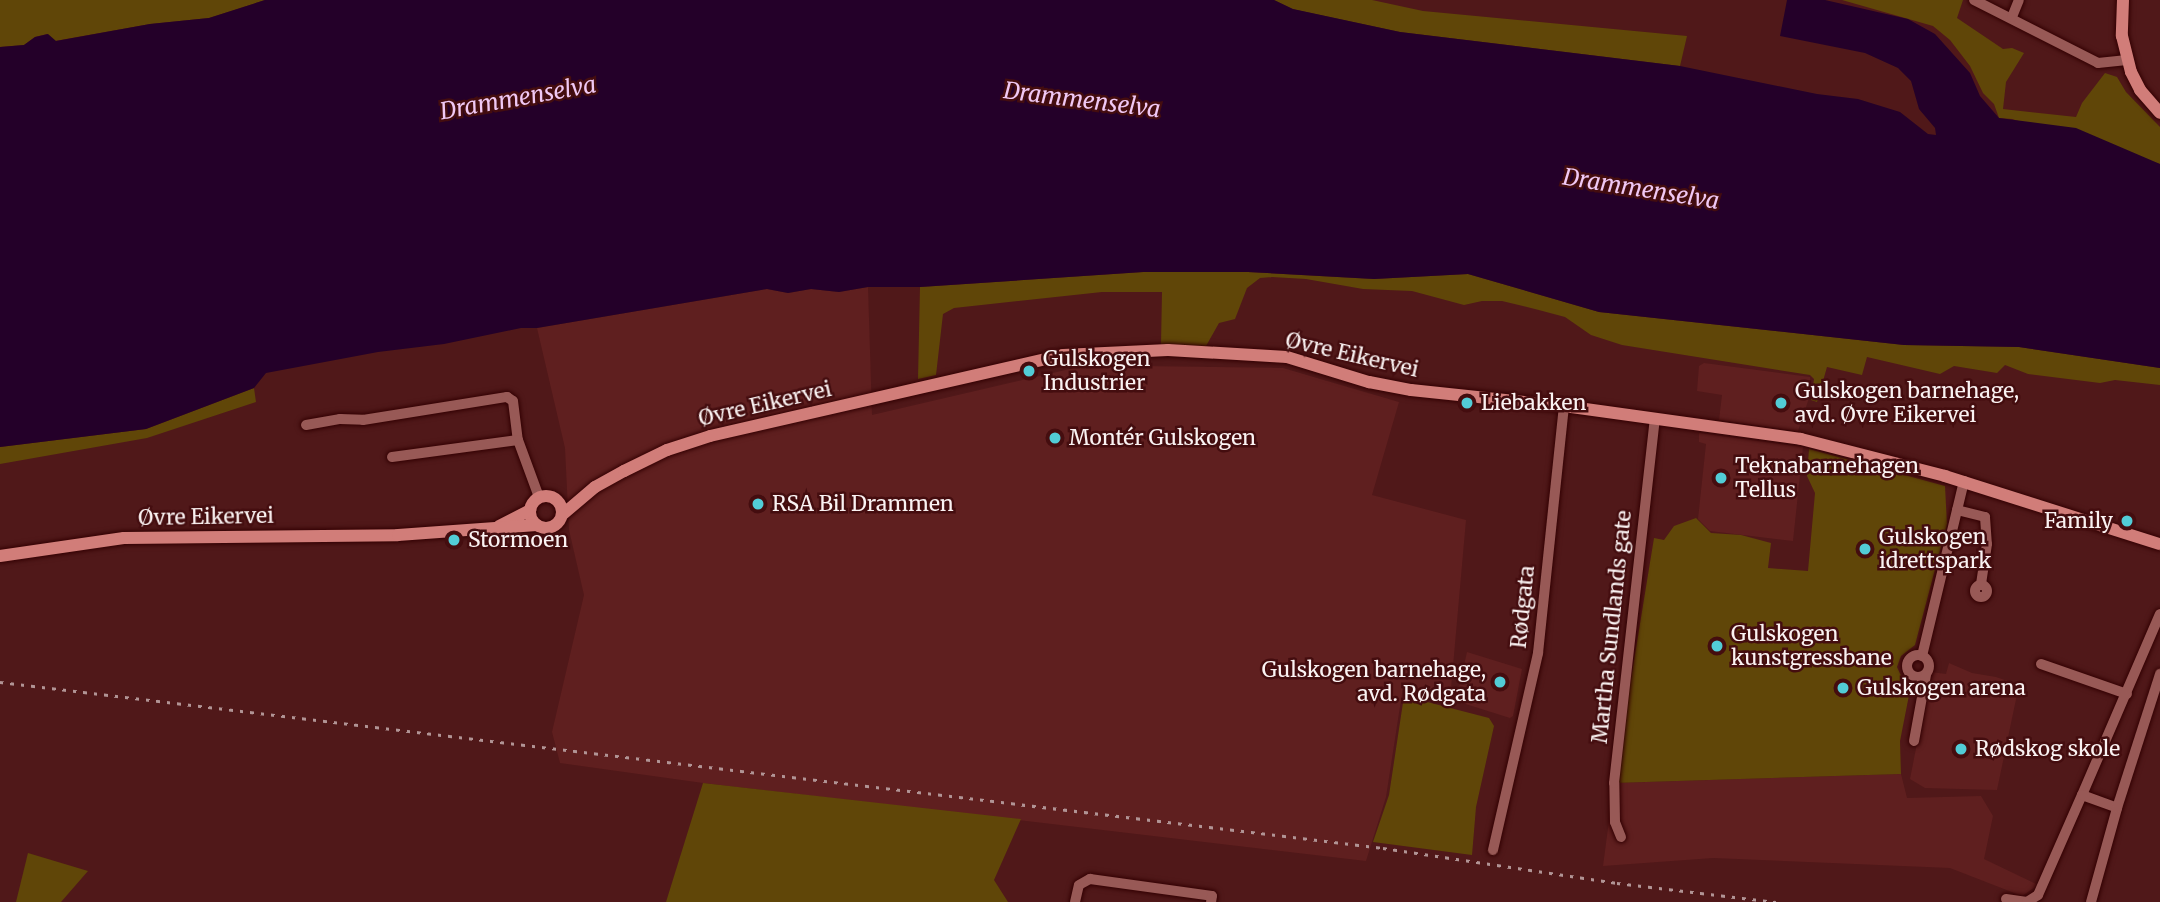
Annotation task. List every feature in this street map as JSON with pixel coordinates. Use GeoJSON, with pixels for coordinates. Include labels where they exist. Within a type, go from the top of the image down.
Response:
{"type":"FeatureCollection","features":[{"type":"Feature","properties":{"kind":"main road"},"geometry":{"type":"LineString","coordinates":[[2123,0],[2121,29],[2127,60],[2140,90],[2160,113]]}},
{"type":"Feature","properties":{"kind":"main road","name":"Øvre Eikervei"},"geometry":{"type":"LineString","coordinates":[[554,498],[595,487],[667,450],[701,439],[1063,355],[1111,350],[1168,350],[1287,357],[1368,382],[1411,390],[1564,406],[1801,439],[1964,481],[2160,544]]}},
{"type":"Feature","properties":{"kind":"main road","name":"Øvre Eikervei"},"geometry":{"type":"LineString","coordinates":[[562,515],[595,487]]}},
{"type":"Feature","properties":{"kind":"main road"},"geometry":{"type":"LineString","coordinates":[[539,497],[554,498],[561,505],[562,515],[552,527],[537,525],[531,519],[530,510],[539,497]]}},
{"type":"Feature","properties":{"kind":"main road","name":"Øvre Eikervei"},"geometry":{"type":"LineString","coordinates":[[498,527],[530,510]]}},
{"type":"Feature","properties":{"kind":"main road","name":"Øvre Eikervei"},"geometry":{"type":"LineString","coordinates":[[0,556],[124,538],[398,535],[537,525]]}},
{"type":"Feature","properties":{"kind":"main road","name":"Øvre Eikervei"},"geometry":{"type":"LineString","coordinates":[[2146,538],[2160,538]]}},
{"type":"Feature","properties":{"kind":"street"},"geometry":{"type":"LineString","coordinates":[[1974,0],[2098,63],[2127,60]]}},
{"type":"Feature","properties":{"kind":"street"},"geometry":{"type":"LineString","coordinates":[[2012,17],[2019,0]]}},
{"type":"Feature","properties":{"kind":"street"},"geometry":{"type":"LineString","coordinates":[[306,425],[340,419],[363,421],[507,397],[513,401],[518,440],[539,497]]}},
{"type":"Feature","properties":{"kind":"street","name":"Rødgata"},"geometry":{"type":"LineString","coordinates":[[1493,850],[1538,653],[1564,406]]}},
{"type":"Feature","properties":{"kind":"street","name":"Martha Sundlands gate"},"geometry":{"type":"LineString","coordinates":[[1621,837],[1615,822],[1614,783],[1656,419]]}},
{"type":"Feature","properties":{"kind":"street"},"geometry":{"type":"LineString","coordinates":[[392,457],[518,440]]}},
{"type":"Feature","properties":{"kind":"street"},"geometry":{"type":"LineString","coordinates":[[1922,656],[1964,481]]}},
{"type":"Feature","properties":{"kind":"street"},"geometry":{"type":"LineString","coordinates":[[1956,510],[1985,517],[1987,544],[1981,584]]}},
{"type":"Feature","properties":{"kind":"street"},"geometry":{"type":"LineString","coordinates":[[2006,899],[2028,902],[2038,895],[2160,614]]}},
{"type":"Feature","properties":{"kind":"street"},"geometry":{"type":"LineString","coordinates":[[1922,656],[1911,658],[1907,668],[1913,677],[1926,675]]}},
{"type":"Feature","properties":{"kind":"street"},"geometry":{"type":"LineString","coordinates":[[1914,741],[1929,665],[1922,656]]}},
{"type":"Feature","properties":{"kind":"street"},"geometry":{"type":"LineString","coordinates":[[2041,664],[2127,694]]}},
{"type":"Feature","properties":{"kind":"street"},"geometry":{"type":"LineString","coordinates":[[2091,902],[2117,808],[2160,674]]}},
{"type":"Feature","properties":{"kind":"street"},"geometry":{"type":"LineString","coordinates":[[2082,795],[2117,808]]}},
{"type":"Feature","properties":{"kind":"street"},"geometry":{"type":"LineString","coordinates":[[1075,902],[1079,885],[1090,879],[1211,899]]}},
{"type":"Feature","properties":{"kind":"shaded area"},"geometry":{"type":"Polygon","coordinates":[[[0,0],[265,0],[209,18],[150,24],[55,41],[47,34],[35,37],[24,45],[0,47],[0,0]]]}},
{"type":"Feature","properties":{"kind":"shaded area"},"geometry":{"type":"Polygon","coordinates":[[[1274,0],[1372,0],[1423,11],[1687,36],[1680,66],[1400,32],[1292,9],[1274,0]]]}},
{"type":"Feature","properties":{"kind":"shaded area"},"geometry":{"type":"Polygon","coordinates":[[[1842,0],[1963,0],[1957,18],[2003,49],[2012,48],[2024,53],[2006,82],[2003,109],[2076,117],[2082,103],[2105,73],[2117,77],[2126,92],[2160,127],[2160,164],[2012,119],[1999,118],[1994,104],[1983,93],[1970,66],[1950,40],[1933,26],[1842,0]]]}},
{"type":"Feature","properties":{"kind":"shaded area"},"geometry":{"type":"Polygon","coordinates":[[[1143,272],[1248,272],[1374,279],[1468,274],[1599,312],[1904,345],[2019,347],[2160,368],[2160,385],[2115,380],[2100,383],[2028,374],[2005,365],[1997,373],[1954,366],[1940,374],[1867,357],[1862,375],[1827,367],[1817,402],[1811,400],[1814,379],[1810,375],[1622,345],[1591,335],[1565,317],[1502,301],[1464,305],[1412,291],[1363,289],[1306,279],[1272,277],[1260,278],[1247,288],[1235,319],[1219,323],[1206,346],[1161,344],[1162,292],[1102,292],[954,308],[943,314],[936,375],[918,379],[920,287],[1143,272]]]}},
{"type":"Feature","properties":{"kind":"shaded area"},"geometry":{"type":"Polygon","coordinates":[[[868,287],[872,415],[1100,362],[1138,366],[1283,368],[1399,402],[1372,495],[1466,520],[1450,700],[1403,687],[1386,797],[1366,861],[703,783],[560,763],[552,732],[584,595],[569,530],[565,448],[537,328],[767,289],[788,293],[811,289],[839,292],[868,287]]]}},
{"type":"Feature","properties":{"kind":"shaded area"},"geometry":{"type":"Polygon","coordinates":[[[1704,363],[1810,377],[1811,392],[1798,431],[1719,420],[1722,395],[1697,391],[1699,366],[1704,363]]]}},
{"type":"Feature","properties":{"kind":"shaded area"},"geometry":{"type":"Polygon","coordinates":[[[254,388],[256,402],[147,438],[0,464],[0,447],[146,429],[254,388]]]}},
{"type":"Feature","properties":{"kind":"shaded area"},"geometry":{"type":"Polygon","coordinates":[[[1699,433],[1803,447],[1793,541],[1710,531],[1698,519],[1706,444],[1699,442],[1699,433]]]}},
{"type":"Feature","properties":{"kind":"shaded area"},"geometry":{"type":"Polygon","coordinates":[[[1809,449],[1945,486],[1947,524],[1915,645],[1901,656],[1897,667],[1903,680],[1911,685],[1900,741],[1901,774],[1614,783],[1654,538],[1664,540],[1674,526],[1696,518],[1711,533],[1741,535],[1771,543],[1768,568],[1808,571],[1815,493],[1807,476],[1809,449]]]}},
{"type":"Feature","properties":{"kind":"shaded area"},"geometry":{"type":"Polygon","coordinates":[[[1467,652],[1522,669],[1513,716],[1510,718],[1456,701],[1467,652]]]}},
{"type":"Feature","properties":{"kind":"shaded area","name":"Rødskog skole"},"geometry":{"type":"Polygon","coordinates":[[[1949,663],[1972,673],[2019,685],[1997,790],[1925,788],[1910,779],[1931,672],[1946,674],[1949,663]]]}},
{"type":"Feature","properties":{"kind":"shaded area"},"geometry":{"type":"Polygon","coordinates":[[[1404,696],[1489,718],[1494,726],[1476,807],[1472,855],[1373,842],[1389,795],[1404,696]]]}},
{"type":"Feature","properties":{"kind":"shaded area"},"geometry":{"type":"Polygon","coordinates":[[[1901,774],[1907,798],[1981,796],[1993,816],[1984,859],[2038,885],[2022,896],[1950,868],[1713,858],[1603,866],[1614,783],[1901,774]]]}},
{"type":"Feature","properties":{"kind":"shaded area"},"geometry":{"type":"Polygon","coordinates":[[[703,783],[1021,819],[994,880],[1008,902],[666,902],[703,783]]]}},
{"type":"Feature","properties":{"kind":"shaded area"},"geometry":{"type":"Polygon","coordinates":[[[28,853],[88,871],[61,902],[16,902],[28,853]]]}},
{"type":"Feature","properties":{"kind":"water","name":"Drammenselva"},"geometry":{"type":"Polygon","coordinates":[[[265,0],[1274,0],[1293,9],[1400,32],[1680,66],[1817,94],[1858,99],[1900,112],[1928,134],[1936,135],[1935,128],[1919,109],[1911,81],[1898,68],[1865,53],[1780,36],[1787,0],[1825,0],[1908,19],[1935,34],[1970,73],[1980,96],[1999,118],[2076,128],[2160,164],[2160,368],[2019,347],[1904,345],[1599,312],[1468,274],[1374,279],[1248,272],[1143,272],[920,287],[868,287],[839,292],[811,289],[788,293],[767,289],[537,328],[521,328],[444,344],[378,352],[266,373],[254,388],[146,429],[0,447],[0,47],[24,45],[35,37],[48,34],[56,41],[150,24],[209,18],[265,0]]]}},
{"type":"Feature","properties":{"kind":"railway"},"geometry":{"type":"LineString","coordinates":[[0,682],[1383,848],[1617,883],[1776,902]]}},
{"type":"Feature","properties":{"kind":"place","name":"Gulskogen Industrier"},"geometry":{"type":"Point","coordinates":[1029,371]}},
{"type":"Feature","properties":{"kind":"place","name":"Liebakken"},"geometry":{"type":"Point","coordinates":[1467,403]}},
{"type":"Feature","properties":{"kind":"place","name":"Gulskogen barnehage, avd. Øvre Eikervei"},"geometry":{"type":"Point","coordinates":[1781,403]}},
{"type":"Feature","properties":{"kind":"place","name":"Montér Gulskogen"},"geometry":{"type":"Point","coordinates":[1055,438]}},
{"type":"Feature","properties":{"kind":"place","name":"Teknabarnehagen Tellus"},"geometry":{"type":"Point","coordinates":[1721,478]}},
{"type":"Feature","properties":{"kind":"place","name":"RSA Bil Drammen"},"geometry":{"type":"Point","coordinates":[758,504]}},
{"type":"Feature","properties":{"kind":"place","name":"Family"},"geometry":{"type":"Point","coordinates":[2127,521]}},
{"type":"Feature","properties":{"kind":"place","name":"Stormoen"},"geometry":{"type":"Point","coordinates":[454,540]}},
{"type":"Feature","properties":{"kind":"place","name":"Gulskogen idrettspark"},"geometry":{"type":"Point","coordinates":[1865,549]}},
{"type":"Feature","properties":{"kind":"place","name":"Gulskogen kunstgressbane"},"geometry":{"type":"Point","coordinates":[1717,646]}},
{"type":"Feature","properties":{"kind":"place","name":"Gulskogen barnehage, avd. Rødgata"},"geometry":{"type":"Point","coordinates":[1500,682]}},
{"type":"Feature","properties":{"kind":"place","name":"Gulskogen arena"},"geometry":{"type":"Point","coordinates":[1843,688]}},
{"type":"Feature","properties":{"kind":"place","name":"Rødskog skole"},"geometry":{"type":"Point","coordinates":[1961,749]}}]}
